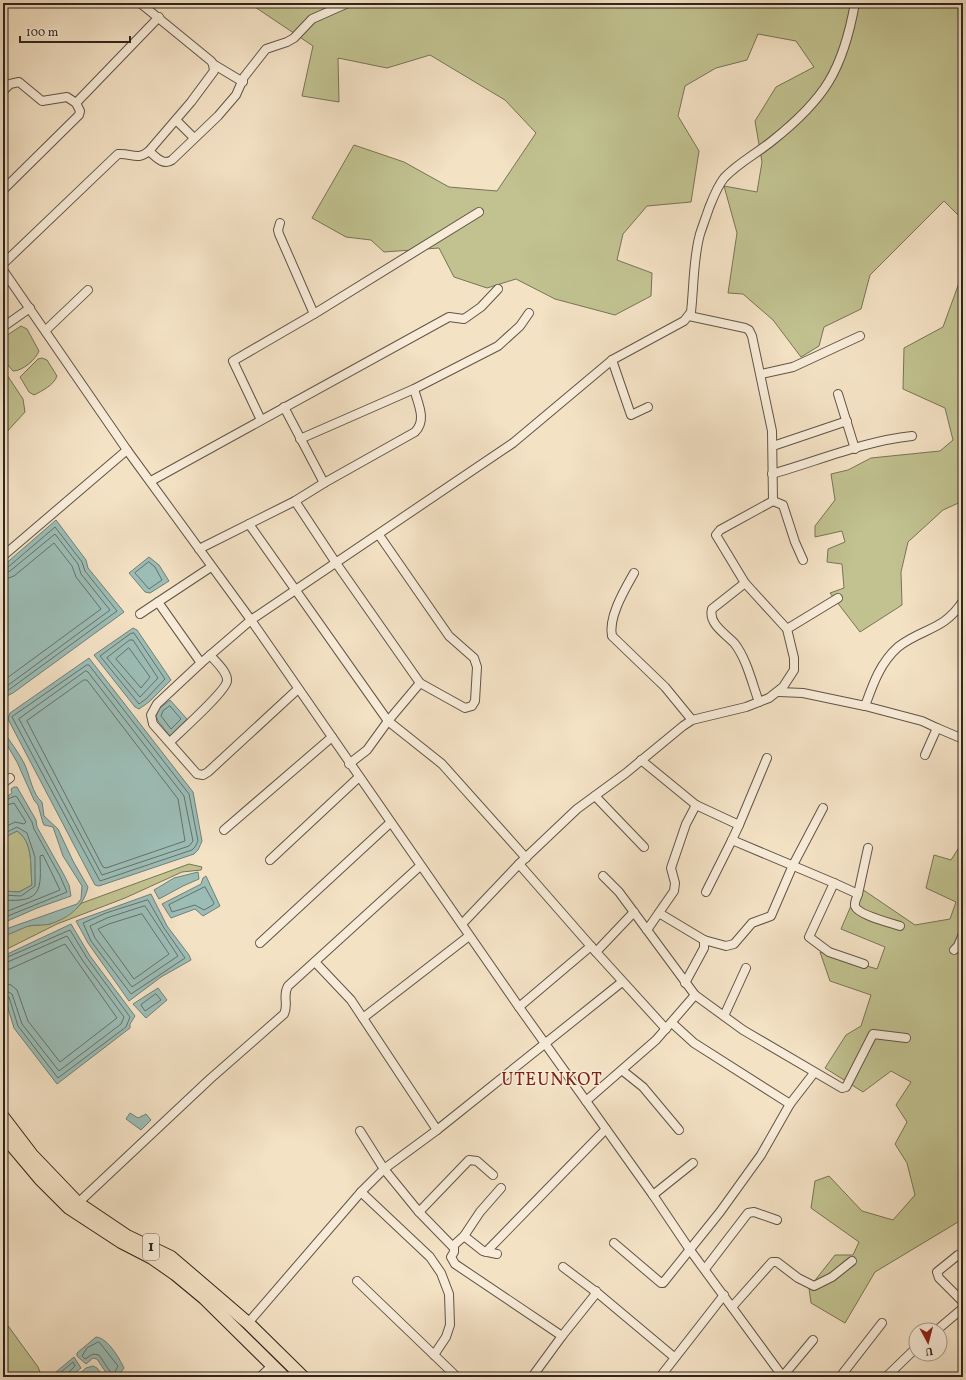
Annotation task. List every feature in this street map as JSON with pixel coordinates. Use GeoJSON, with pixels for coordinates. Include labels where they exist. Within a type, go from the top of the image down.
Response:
{"type":"FeatureCollection","features":[{"type":"Feature","properties":{"kind":"highway","name":"1"},"geometry":{"type":"LineString","coordinates":[[3,1117],[32,1155],[78,1203],[127,1236],[171,1257],[248,1323],[303,1377]]}},
{"type":"Feature","properties":{"kind":"highway","name":"1"},"geometry":{"type":"LineString","coordinates":[[3,1135],[40,1179],[69,1208],[121,1242],[152,1258],[175,1274],[204,1298],[284,1377]]}},
{"type":"Feature","properties":{"kind":"street"},"geometry":{"type":"LineString","coordinates":[[82,3],[87,3]]}},
{"type":"Feature","properties":{"kind":"street"},"geometry":{"type":"LineString","coordinates":[[140,3],[159,17],[213,64],[243,82]]}},
{"type":"Feature","properties":{"kind":"street"},"geometry":{"type":"LineString","coordinates":[[149,150],[162,162],[169,162],[236,95],[255,62],[266,49],[294,38],[312,18],[348,3]]}},
{"type":"Feature","properties":{"kind":"street"},"geometry":{"type":"LineString","coordinates":[[298,689],[203,775],[197,774],[153,724],[151,716],[154,708],[201,663],[251,620],[379,535],[513,443],[612,360],[680,324],[689,316],[700,235],[714,196],[724,179],[796,120],[821,94],[840,62],[850,32],[855,3]]}},
{"type":"Feature","properties":{"kind":"street"},"geometry":{"type":"LineString","coordinates":[[76,103],[159,17]]}},
{"type":"Feature","properties":{"kind":"street"},"geometry":{"type":"LineString","coordinates":[[3,264],[118,154],[138,157],[143,156],[176,120],[214,71],[213,64]]}},
{"type":"Feature","properties":{"kind":"street"},"geometry":{"type":"LineString","coordinates":[[3,91],[10,84],[19,82],[42,101],[68,97],[76,103],[80,110],[80,115],[3,190]]}},
{"type":"Feature","properties":{"kind":"street"},"geometry":{"type":"LineString","coordinates":[[176,120],[194,138]]}},
{"type":"Feature","properties":{"kind":"street"},"geometry":{"type":"LineString","coordinates":[[261,420],[233,361],[314,314],[479,212]]}},
{"type":"Feature","properties":{"kind":"street"},"geometry":{"type":"LineString","coordinates":[[280,223],[278,230],[279,234],[314,314]]}},
{"type":"Feature","properties":{"kind":"street"},"geometry":{"type":"LineString","coordinates":[[3,270],[128,450],[251,620],[390,823],[653,1195],[690,1250],[783,1377],[813,1340]]}},
{"type":"Feature","properties":{"kind":"street"},"geometry":{"type":"LineString","coordinates":[[151,481],[449,317],[464,319],[481,307],[498,288]]}},
{"type":"Feature","properties":{"kind":"street"},"geometry":{"type":"LineString","coordinates":[[46,330],[88,290]]}},
{"type":"Feature","properties":{"kind":"street"},"geometry":{"type":"LineString","coordinates":[[3,327],[30,308]]}},
{"type":"Feature","properties":{"kind":"street"},"geometry":{"type":"LineString","coordinates":[[300,440],[414,389],[498,346],[520,326],[529,313]]}},
{"type":"Feature","properties":{"kind":"street"},"geometry":{"type":"LineString","coordinates":[[689,316],[749,330],[761,374],[770,418],[773,446],[773,501]]}},
{"type":"Feature","properties":{"kind":"street"},"geometry":{"type":"LineString","coordinates":[[761,374],[793,367],[860,336]]}},
{"type":"Feature","properties":{"kind":"street"},"geometry":{"type":"LineString","coordinates":[[612,360],[631,415],[648,407]]}},
{"type":"Feature","properties":{"kind":"street"},"geometry":{"type":"LineString","coordinates":[[199,549],[295,501],[324,483],[416,432],[421,426],[422,419],[414,389]]}},
{"type":"Feature","properties":{"kind":"street"},"geometry":{"type":"LineString","coordinates":[[838,394],[855,448]]}},
{"type":"Feature","properties":{"kind":"street"},"geometry":{"type":"LineString","coordinates":[[284,407],[300,440],[324,483]]}},
{"type":"Feature","properties":{"kind":"street"},"geometry":{"type":"LineString","coordinates":[[773,446],[847,421]]}},
{"type":"Feature","properties":{"kind":"street"},"geometry":{"type":"LineString","coordinates":[[772,474],[883,440],[912,436]]}},
{"type":"Feature","properties":{"kind":"street"},"geometry":{"type":"LineString","coordinates":[[3,556],[128,450]]}},
{"type":"Feature","properties":{"kind":"street"},"geometry":{"type":"LineString","coordinates":[[295,501],[336,563],[420,683],[465,708],[472,706],[475,701],[476,664],[471,654],[449,636],[379,535]]}},
{"type":"Feature","properties":{"kind":"street"},"geometry":{"type":"LineString","coordinates":[[773,501],[783,505],[794,542],[803,560]]}},
{"type":"Feature","properties":{"kind":"street"},"geometry":{"type":"LineString","coordinates":[[462,924],[522,861],[573,814],[683,726],[692,720],[759,702],[779,692],[790,679],[794,670],[794,658],[787,629],[745,583],[716,535],[720,530],[773,501]]}},
{"type":"Feature","properties":{"kind":"street"},"geometry":{"type":"LineString","coordinates":[[249,524],[388,721],[442,764],[460,782],[593,949],[622,982],[669,1026],[790,1104]]}},
{"type":"Feature","properties":{"kind":"street"},"geometry":{"type":"LineString","coordinates":[[140,614],[212,567]]}},
{"type":"Feature","properties":{"kind":"street"},"geometry":{"type":"LineString","coordinates":[[634,573],[614,615],[611,630],[612,636],[664,687],[692,720]]}},
{"type":"Feature","properties":{"kind":"street"},"geometry":{"type":"LineString","coordinates":[[745,583],[712,609],[711,616],[715,623],[738,650],[759,702]]}},
{"type":"Feature","properties":{"kind":"street"},"geometry":{"type":"LineString","coordinates":[[787,629],[838,598]]}},
{"type":"Feature","properties":{"kind":"street"},"geometry":{"type":"LineString","coordinates":[[865,706],[878,671],[892,653],[910,640],[941,625],[953,616],[963,601]]}},
{"type":"Feature","properties":{"kind":"street"},"geometry":{"type":"LineString","coordinates":[[158,602],[201,663]]}},
{"type":"Feature","properties":{"kind":"street"},"geometry":{"type":"LineString","coordinates":[[170,742],[215,697],[228,680],[226,674],[210,655]]}},
{"type":"Feature","properties":{"kind":"street"},"geometry":{"type":"LineString","coordinates":[[350,764],[367,750],[388,721],[420,683]]}},
{"type":"Feature","properties":{"kind":"street"},"geometry":{"type":"LineString","coordinates":[[779,692],[803,693],[865,706],[922,721],[963,738]]}},
{"type":"Feature","properties":{"kind":"street"},"geometry":{"type":"LineString","coordinates":[[925,755],[937,728]]}},
{"type":"Feature","properties":{"kind":"street"},"geometry":{"type":"LineString","coordinates":[[224,830],[332,737]]}},
{"type":"Feature","properties":{"kind":"street"},"geometry":{"type":"LineString","coordinates":[[706,892],[739,825],[767,758]]}},
{"type":"Feature","properties":{"kind":"street"},"geometry":{"type":"LineString","coordinates":[[641,760],[696,805],[739,825]]}},
{"type":"Feature","properties":{"kind":"street"},"geometry":{"type":"LineString","coordinates":[[270,860],[359,777]]}},
{"type":"Feature","properties":{"kind":"street"},"geometry":{"type":"LineString","coordinates":[[595,796],[644,847]]}},
{"type":"Feature","properties":{"kind":"street"},"geometry":{"type":"LineString","coordinates":[[647,930],[674,891],[675,883],[671,868],[686,824],[696,805]]}},
{"type":"Feature","properties":{"kind":"street"},"geometry":{"type":"LineString","coordinates":[[659,913],[704,940],[726,946],[734,944],[752,923],[771,916],[793,865],[823,808]]}},
{"type":"Feature","properties":{"kind":"street"},"geometry":{"type":"LineString","coordinates":[[260,943],[390,823]]}},
{"type":"Feature","properties":{"kind":"street"},"geometry":{"type":"LineString","coordinates":[[732,840],[858,894]]}},
{"type":"Feature","properties":{"kind":"street"},"geometry":{"type":"LineString","coordinates":[[868,848],[855,905],[856,908],[863,913],[900,926]]}},
{"type":"Feature","properties":{"kind":"street"},"geometry":{"type":"LineString","coordinates":[[78,1203],[210,1079],[284,1014],[286,1010],[285,991],[420,866]]}},
{"type":"Feature","properties":{"kind":"street"},"geometry":{"type":"LineString","coordinates":[[603,876],[619,892],[695,995],[724,1016],[841,1087],[845,1087],[873,1034],[906,1038]]}},
{"type":"Feature","properties":{"kind":"street"},"geometry":{"type":"LineString","coordinates":[[834,883],[809,937],[829,952],[864,964]]}},
{"type":"Feature","properties":{"kind":"street"},"geometry":{"type":"LineString","coordinates":[[519,1007],[593,949],[634,912]]}},
{"type":"Feature","properties":{"kind":"street"},"geometry":{"type":"LineString","coordinates":[[954,950],[958,946],[963,934]]}},
{"type":"Feature","properties":{"kind":"street"},"geometry":{"type":"LineString","coordinates":[[363,1018],[469,936]]}},
{"type":"Feature","properties":{"kind":"street"},"geometry":{"type":"LineString","coordinates":[[685,983],[704,948],[704,940]]}},
{"type":"Feature","properties":{"kind":"street"},"geometry":{"type":"LineString","coordinates":[[315,962],[342,990],[363,1018],[437,1130]]}},
{"type":"Feature","properties":{"kind":"street"},"geometry":{"type":"LineString","coordinates":[[724,1016],[746,968]]}},
{"type":"Feature","properties":{"kind":"street"},"geometry":{"type":"LineString","coordinates":[[248,1323],[361,1192],[384,1169],[437,1130],[545,1042],[622,982]]}},
{"type":"Feature","properties":{"kind":"street"},"geometry":{"type":"LineString","coordinates":[[586,1101],[622,1071],[669,1026],[695,995]]}},
{"type":"Feature","properties":{"kind":"street"},"geometry":{"type":"LineString","coordinates":[[622,1071],[643,1087],[679,1130]]}},
{"type":"Feature","properties":{"kind":"street"},"geometry":{"type":"LineString","coordinates":[[614,1243],[661,1283],[665,1281],[720,1212],[761,1155],[790,1104],[814,1072]]}},
{"type":"Feature","properties":{"kind":"street"},"geometry":{"type":"LineString","coordinates":[[486,1252],[606,1129]]}},
{"type":"Feature","properties":{"kind":"street"},"geometry":{"type":"LineString","coordinates":[[360,1130],[384,1169],[419,1212],[453,1246],[454,1252],[451,1257],[453,1263],[562,1336]]}},
{"type":"Feature","properties":{"kind":"street"},"geometry":{"type":"LineString","coordinates":[[419,1212],[470,1160],[477,1161],[493,1176]]}},
{"type":"Feature","properties":{"kind":"street"},"geometry":{"type":"LineString","coordinates":[[653,1195],[693,1163]]}},
{"type":"Feature","properties":{"kind":"street"},"geometry":{"type":"LineString","coordinates":[[453,1246],[464,1236],[480,1212],[501,1188]]}},
{"type":"Feature","properties":{"kind":"street"},"geometry":{"type":"LineString","coordinates":[[361,1192],[430,1257],[442,1273],[449,1294],[450,1319],[446,1337],[434,1355]]}},
{"type":"Feature","properties":{"kind":"street"},"geometry":{"type":"LineString","coordinates":[[705,1269],[748,1213],[754,1212],[777,1220]]}},
{"type":"Feature","properties":{"kind":"street"},"geometry":{"type":"LineString","coordinates":[[464,1236],[486,1252],[497,1254]]}},
{"type":"Feature","properties":{"kind":"street"},"geometry":{"type":"LineString","coordinates":[[958,1255],[937,1272],[939,1278],[963,1302]]}},
{"type":"Feature","properties":{"kind":"street"},"geometry":{"type":"LineString","coordinates":[[732,1307],[772,1262],[776,1262],[798,1278],[814,1286],[832,1277],[852,1261]]}},
{"type":"Feature","properties":{"kind":"street"},"geometry":{"type":"LineString","coordinates":[[563,1267],[596,1291],[674,1357]]}},
{"type":"Feature","properties":{"kind":"street"},"geometry":{"type":"LineString","coordinates":[[357,1281],[457,1377]]}},
{"type":"Feature","properties":{"kind":"street"},"geometry":{"type":"LineString","coordinates":[[532,1377],[596,1291]]}},
{"type":"Feature","properties":{"kind":"street"},"geometry":{"type":"LineString","coordinates":[[660,1377],[674,1357],[724,1295]]}},
{"type":"Feature","properties":{"kind":"street"},"geometry":{"type":"LineString","coordinates":[[946,1322],[963,1308]]}},
{"type":"Feature","properties":{"kind":"street"},"geometry":{"type":"LineString","coordinates":[[840,1377],[882,1323]]}},
{"type":"Feature","properties":{"kind":"street"},"geometry":{"type":"LineString","coordinates":[[886,1377],[908,1356]]}},
{"type":"Feature","properties":{"kind":"street"},"geometry":{"type":"LineString","coordinates":[[260,1377],[272,1366]]}},
{"type":"Feature","properties":{"kind":"green space"},"geometry":{"type":"Polygon","coordinates":[[[249,3],[963,3],[963,220],[944,201],[870,275],[861,309],[824,327],[819,346],[801,357],[773,320],[743,294],[728,293],[737,233],[724,186],[757,192],[762,162],[755,121],[776,87],[814,67],[796,41],[758,34],[747,60],[716,68],[685,86],[678,116],[699,151],[691,202],[647,206],[623,234],[617,260],[652,273],[651,296],[615,315],[555,299],[516,279],[487,288],[454,277],[439,248],[384,252],[371,240],[346,237],[312,218],[354,145],[404,162],[449,187],[497,191],[536,133],[505,100],[430,55],[387,68],[338,58],[339,102],[302,96],[313,46],[249,3]]]}},
{"type":"Feature","properties":{"kind":"green space"},"geometry":{"type":"Polygon","coordinates":[[[963,272],[963,501],[943,510],[908,542],[901,572],[902,605],[860,632],[830,593],[844,588],[842,564],[827,562],[828,549],[845,542],[842,531],[815,537],[815,526],[835,500],[831,474],[848,470],[871,458],[940,451],[953,440],[945,408],[903,389],[904,348],[943,327],[963,272]]]}},
{"type":"Feature","properties":{"kind":"green space"},"geometry":{"type":"Polygon","coordinates":[[[21,326],[27,329],[39,351],[29,364],[21,369],[13,371],[3,359],[3,338],[21,326]]]}},
{"type":"Feature","properties":{"kind":"green space"},"geometry":{"type":"Polygon","coordinates":[[[42,358],[47,360],[57,376],[51,385],[34,395],[29,392],[20,377],[38,359],[42,358]]]}},
{"type":"Feature","properties":{"kind":"green space"},"geometry":{"type":"Polygon","coordinates":[[[3,369],[23,399],[25,412],[3,436],[3,369]]]}},
{"type":"Feature","properties":{"kind":"green space"},"geometry":{"type":"Polygon","coordinates":[[[17,831],[22,836],[29,848],[32,885],[19,892],[3,891],[3,838],[17,831]]]}},
{"type":"Feature","properties":{"kind":"green space"},"geometry":{"type":"Polygon","coordinates":[[[963,841],[963,1219],[875,1272],[845,1323],[811,1303],[809,1288],[835,1255],[853,1255],[859,1242],[811,1208],[815,1181],[829,1176],[862,1211],[893,1220],[915,1195],[907,1163],[895,1144],[907,1122],[896,1105],[911,1082],[891,1071],[863,1092],[825,1068],[846,1035],[861,1026],[871,995],[830,981],[820,952],[877,969],[885,947],[841,929],[859,887],[915,925],[950,919],[956,902],[926,888],[934,855],[951,860],[963,841]]]}},
{"type":"Feature","properties":{"kind":"green space"},"geometry":{"type":"Polygon","coordinates":[[[189,864],[202,867],[201,870],[182,872],[125,898],[57,924],[3,951],[3,936],[27,926],[50,924],[63,918],[82,903],[189,864]]]}},
{"type":"Feature","properties":{"kind":"green space"},"geometry":{"type":"Polygon","coordinates":[[[3,1319],[38,1367],[42,1377],[3,1377],[3,1319]]]}},
{"type":"Feature","properties":{"kind":"water"},"geometry":{"type":"Polygon","coordinates":[[[56,520],[86,560],[88,568],[124,612],[13,693],[3,698],[3,566],[56,520]]]}},
{"type":"Feature","properties":{"kind":"water"},"geometry":{"type":"Polygon","coordinates":[[[149,557],[159,565],[169,581],[150,593],[145,592],[129,573],[149,557]]]}},
{"type":"Feature","properties":{"kind":"water"},"geometry":{"type":"Polygon","coordinates":[[[133,628],[137,630],[171,680],[149,702],[139,709],[135,707],[94,655],[133,628]]]}},
{"type":"Feature","properties":{"kind":"water"},"geometry":{"type":"Polygon","coordinates":[[[89,658],[193,792],[202,841],[198,850],[194,854],[99,886],[95,885],[8,719],[10,713],[89,658]]]}},
{"type":"Feature","properties":{"kind":"water"},"geometry":{"type":"Polygon","coordinates":[[[170,700],[187,719],[170,736],[158,721],[156,716],[159,709],[170,700]]]}},
{"type":"Feature","properties":{"kind":"water"},"geometry":{"type":"Polygon","coordinates":[[[3,731],[24,763],[33,789],[42,802],[44,816],[58,829],[73,861],[88,887],[83,900],[69,915],[50,924],[29,926],[3,936],[3,930],[77,904],[81,899],[82,886],[63,856],[53,827],[44,825],[38,805],[34,800],[17,762],[3,738],[3,731]]]}},
{"type":"Feature","properties":{"kind":"water"},"geometry":{"type":"Polygon","coordinates":[[[17,787],[36,820],[37,827],[69,885],[71,896],[37,908],[3,923],[3,891],[19,892],[32,885],[29,848],[26,842],[17,831],[3,838],[3,799],[12,793],[11,789],[17,787]]]}},
{"type":"Feature","properties":{"kind":"water"},"geometry":{"type":"Polygon","coordinates":[[[198,872],[199,879],[159,899],[154,890],[174,878],[198,872]]]}},
{"type":"Feature","properties":{"kind":"water"},"geometry":{"type":"Polygon","coordinates":[[[206,876],[220,906],[203,916],[195,909],[171,918],[162,904],[201,884],[203,878],[206,876]]]}},
{"type":"Feature","properties":{"kind":"water"},"geometry":{"type":"Polygon","coordinates":[[[151,894],[167,926],[189,955],[191,960],[161,977],[129,1001],[88,943],[76,921],[151,894]]]}},
{"type":"Feature","properties":{"kind":"water"},"geometry":{"type":"Polygon","coordinates":[[[71,924],[90,956],[135,1016],[130,1024],[130,1028],[57,1084],[14,1028],[3,992],[3,956],[71,924]]]}},
{"type":"Feature","properties":{"kind":"water"},"geometry":{"type":"Polygon","coordinates":[[[158,988],[167,1000],[146,1018],[133,1004],[158,988]]]}},
{"type":"Feature","properties":{"kind":"water"},"geometry":{"type":"Polygon","coordinates":[[[130,1113],[138,1118],[146,1114],[151,1120],[141,1130],[126,1119],[130,1113]]]}},
{"type":"Feature","properties":{"kind":"water"},"geometry":{"type":"Polygon","coordinates":[[[96,1337],[105,1341],[109,1345],[122,1364],[124,1368],[117,1377],[109,1377],[97,1359],[93,1358],[86,1364],[77,1356],[77,1353],[96,1337]]]}},
{"type":"Feature","properties":{"kind":"water"},"geometry":{"type":"Polygon","coordinates":[[[74,1357],[81,1368],[70,1377],[50,1377],[74,1357]]]}},
{"type":"Feature","properties":{"kind":"water"},"geometry":{"type":"Polygon","coordinates":[[[93,1366],[97,1368],[104,1377],[76,1377],[86,1368],[93,1366]]]}},
{"type":"Feature","properties":{"kind":"district","name":"UTEUNKOT"},"geometry":{"type":"Point","coordinates":[552,1080]}}]}
